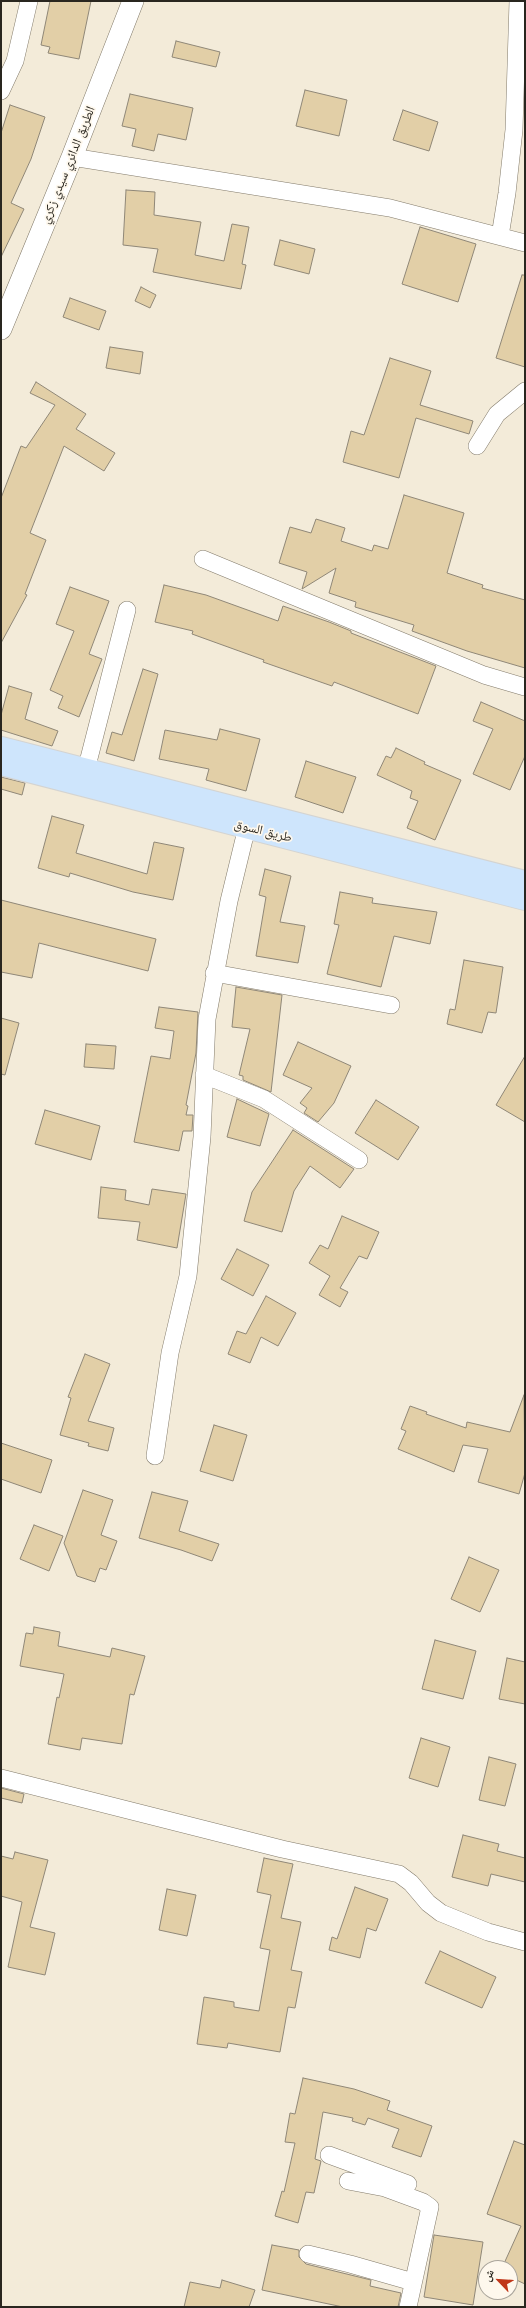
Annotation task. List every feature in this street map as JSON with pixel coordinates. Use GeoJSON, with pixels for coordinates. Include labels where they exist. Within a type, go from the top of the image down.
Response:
{"type":"FeatureCollection","features":[{"type":"Feature","properties":{"kind":"main road","name":"طريق السوق"},"geometry":{"type":"LineString","coordinates":[[1,748],[525,882]]}},
{"type":"Feature","properties":{"kind":"main road","name":"طريق السوق"},"geometry":{"type":"LineString","coordinates":[[1,764],[525,899]]}},
{"type":"Feature","properties":{"kind":"street"},"geometry":{"type":"LineString","coordinates":[[1,91],[15,61],[29,1]]}},
{"type":"Feature","properties":{"kind":"street","name":"الطريق الدائري سيدي زكري"},"geometry":{"type":"LineString","coordinates":[[1,329],[72,157],[133,1]]}},
{"type":"Feature","properties":{"kind":"street"},"geometry":{"type":"LineString","coordinates":[[500,236],[507,193],[514,130],[518,1]]}},
{"type":"Feature","properties":{"kind":"street"},"geometry":{"type":"LineString","coordinates":[[72,157],[390,208],[525,243]]}},
{"type":"Feature","properties":{"kind":"street"},"geometry":{"type":"LineString","coordinates":[[477,446],[497,414],[509,402],[525,391]]}},
{"type":"Feature","properties":{"kind":"street"},"geometry":{"type":"LineString","coordinates":[[203,559],[484,675],[525,687]]}},
{"type":"Feature","properties":{"kind":"street"},"geometry":{"type":"LineString","coordinates":[[86,770],[127,610]]}},
{"type":"Feature","properties":{"kind":"street"},"geometry":{"type":"LineString","coordinates":[[155,1456],[170,1353],[188,1276],[202,1137],[207,1019],[214,973],[247,827]]}},
{"type":"Feature","properties":{"kind":"street"},"geometry":{"type":"LineString","coordinates":[[214,973],[391,1005]]}},
{"type":"Feature","properties":{"kind":"street"},"geometry":{"type":"LineString","coordinates":[[204,1075],[264,1099],[359,1160]]}},
{"type":"Feature","properties":{"kind":"street"},"geometry":{"type":"LineString","coordinates":[[1,1778],[282,1849],[399,1874],[411,1883],[428,1903],[441,1913],[488,1932],[525,1942]]}},
{"type":"Feature","properties":{"kind":"street"},"geometry":{"type":"LineString","coordinates":[[330,2155],[424,2190],[431,2197],[408,2307]]}},
{"type":"Feature","properties":{"kind":"street"},"geometry":{"type":"LineString","coordinates":[[348,2181],[385,2188],[423,2202],[430,2207]]}},
{"type":"Feature","properties":{"kind":"street"},"geometry":{"type":"LineString","coordinates":[[308,2254],[413,2282]]}},
{"type":"Feature","properties":{"kind":"building"},"geometry":{"type":"Polygon","coordinates":[[[50,1],[91,1],[79,59],[48,53],[50,47],[41,45],[50,1]]]}},
{"type":"Feature","properties":{"kind":"building"},"geometry":{"type":"Polygon","coordinates":[[[176,41],[220,52],[216,67],[172,57],[176,41]]]}},
{"type":"Feature","properties":{"kind":"building"},"geometry":{"type":"Polygon","coordinates":[[[305,90],[347,100],[339,136],[296,126],[305,90]]]}},
{"type":"Feature","properties":{"kind":"building"},"geometry":{"type":"Polygon","coordinates":[[[130,94],[193,108],[186,140],[158,134],[154,151],[132,146],[136,129],[122,126],[130,94]]]}},
{"type":"Feature","properties":{"kind":"building"},"geometry":{"type":"Polygon","coordinates":[[[10,105],[45,117],[31,159],[11,203],[24,209],[1,257],[1,133],[10,105]]]}},
{"type":"Feature","properties":{"kind":"building"},"geometry":{"type":"Polygon","coordinates":[[[403,110],[438,122],[429,151],[393,140],[403,110]]]}},
{"type":"Feature","properties":{"kind":"building"},"geometry":{"type":"Polygon","coordinates":[[[126,190],[155,192],[154,215],[201,222],[195,255],[224,261],[232,224],[249,227],[242,264],[246,265],[241,289],[153,272],[158,249],[123,245],[126,190]]]}},
{"type":"Feature","properties":{"kind":"building"},"geometry":{"type":"Polygon","coordinates":[[[420,227],[476,244],[458,302],[402,284],[420,227]]]}},
{"type":"Feature","properties":{"kind":"building"},"geometry":{"type":"Polygon","coordinates":[[[280,240],[315,249],[309,274],[274,265],[280,240]]]}},
{"type":"Feature","properties":{"kind":"building"},"geometry":{"type":"Polygon","coordinates":[[[522,275],[525,275],[525,367],[496,358],[522,275]]]}},
{"type":"Feature","properties":{"kind":"building"},"geometry":{"type":"Polygon","coordinates":[[[141,287],[156,295],[150,308],[135,301],[141,287]]]}},
{"type":"Feature","properties":{"kind":"building"},"geometry":{"type":"Polygon","coordinates":[[[70,298],[106,311],[99,330],[63,317],[70,298]]]}},
{"type":"Feature","properties":{"kind":"building"},"geometry":{"type":"Polygon","coordinates":[[[110,347],[143,352],[140,374],[106,368],[110,347]]]}},
{"type":"Feature","properties":{"kind":"building"},"geometry":{"type":"Polygon","coordinates":[[[390,358],[431,371],[420,405],[473,421],[469,434],[416,418],[399,478],[343,462],[351,431],[364,435],[390,358]]]}},
{"type":"Feature","properties":{"kind":"building"},"geometry":{"type":"Polygon","coordinates":[[[36,382],[86,414],[76,429],[115,453],[104,471],[64,446],[30,533],[46,540],[25,594],[27,595],[1,643],[1,498],[21,446],[26,448],[55,405],[30,393],[36,382]]]}},
{"type":"Feature","properties":{"kind":"building"},"geometry":{"type":"Polygon","coordinates":[[[404,495],[464,513],[447,573],[483,585],[482,588],[525,600],[525,668],[467,651],[412,631],[414,625],[355,607],[356,602],[329,593],[336,568],[302,589],[307,572],[279,563],[290,527],[311,533],[316,519],[345,528],[341,541],[372,551],[374,545],[388,549],[404,495]]]}},
{"type":"Feature","properties":{"kind":"building"},"geometry":{"type":"Polygon","coordinates":[[[164,585],[206,595],[278,621],[283,606],[329,622],[351,631],[351,633],[436,666],[418,714],[334,682],[332,686],[263,662],[264,660],[192,634],[193,631],[155,622],[164,585]]]}},
{"type":"Feature","properties":{"kind":"building"},"geometry":{"type":"Polygon","coordinates":[[[70,587],[109,601],[89,654],[102,659],[79,717],[58,708],[63,696],[50,690],[74,631],[56,624],[70,587]]]}},
{"type":"Feature","properties":{"kind":"building"},"geometry":{"type":"Polygon","coordinates":[[[143,669],[158,674],[134,761],[106,753],[112,732],[122,735],[143,669]]]}},
{"type":"Feature","properties":{"kind":"building"},"geometry":{"type":"Polygon","coordinates":[[[9,686],[32,693],[25,719],[58,731],[52,746],[1,730],[1,715],[9,686]]]}},
{"type":"Feature","properties":{"kind":"building"},"geometry":{"type":"Polygon","coordinates":[[[481,702],[525,721],[525,756],[510,790],[473,774],[493,729],[473,721],[481,702]]]}},
{"type":"Feature","properties":{"kind":"building"},"geometry":{"type":"Polygon","coordinates":[[[220,729],[260,739],[246,791],[206,780],[209,769],[159,759],[165,730],[217,740],[220,729]]]}},
{"type":"Feature","properties":{"kind":"building"},"geometry":{"type":"Polygon","coordinates":[[[396,748],[425,762],[424,764],[461,780],[435,840],[407,828],[418,801],[410,798],[412,791],[377,775],[386,756],[391,758],[396,748]]]}},
{"type":"Feature","properties":{"kind":"building"},"geometry":{"type":"Polygon","coordinates":[[[306,761],[356,777],[343,813],[295,797],[306,761]]]}},
{"type":"Feature","properties":{"kind":"building"},"geometry":{"type":"Polygon","coordinates":[[[1,777],[25,783],[22,795],[1,789],[1,777]]]}},
{"type":"Feature","properties":{"kind":"building"},"geometry":{"type":"Polygon","coordinates":[[[52,816],[84,825],[76,853],[147,874],[154,842],[184,848],[173,900],[133,892],[70,873],[69,877],[38,868],[52,816]]]}},
{"type":"Feature","properties":{"kind":"building"},"geometry":{"type":"Polygon","coordinates":[[[265,869],[291,876],[280,922],[305,926],[298,963],[256,956],[266,897],[259,895],[265,869]]]}},
{"type":"Feature","properties":{"kind":"building"},"geometry":{"type":"Polygon","coordinates":[[[340,892],[373,898],[372,903],[437,912],[430,944],[394,936],[381,987],[327,974],[339,925],[334,924],[340,892]]]}},
{"type":"Feature","properties":{"kind":"building"},"geometry":{"type":"Polygon","coordinates":[[[1,900],[156,939],[148,971],[39,943],[32,978],[1,972],[1,900]]]}},
{"type":"Feature","properties":{"kind":"building"},"geometry":{"type":"Polygon","coordinates":[[[464,960],[503,967],[496,1013],[488,1012],[482,1033],[447,1024],[450,1009],[455,1010],[464,960]]]}},
{"type":"Feature","properties":{"kind":"building"},"geometry":{"type":"Polygon","coordinates":[[[236,987],[282,995],[271,1092],[243,1080],[243,1076],[239,1075],[250,1029],[232,1027],[236,987]]]}},
{"type":"Feature","properties":{"kind":"building"},"geometry":{"type":"Polygon","coordinates":[[[159,1007],[198,1012],[196,1053],[186,1105],[188,1106],[186,1115],[193,1115],[192,1131],[183,1131],[179,1151],[134,1142],[151,1056],[170,1059],[174,1031],[155,1028],[159,1007]]]}},
{"type":"Feature","properties":{"kind":"building"},"geometry":{"type":"Polygon","coordinates":[[[1,1018],[19,1023],[5,1075],[1,1074],[1,1018]]]}},
{"type":"Feature","properties":{"kind":"building"},"geometry":{"type":"Polygon","coordinates":[[[298,1042],[351,1066],[334,1103],[318,1122],[304,1113],[307,1108],[300,1103],[312,1088],[283,1075],[298,1042]]]}},
{"type":"Feature","properties":{"kind":"building"},"geometry":{"type":"Polygon","coordinates":[[[86,1044],[116,1046],[114,1069],[84,1067],[86,1044]]]}},
{"type":"Feature","properties":{"kind":"building"},"geometry":{"type":"Polygon","coordinates":[[[525,1056],[525,1122],[496,1105],[525,1056]]]}},
{"type":"Feature","properties":{"kind":"building"},"geometry":{"type":"Polygon","coordinates":[[[237,1099],[269,1114],[260,1146],[227,1137],[237,1099]]]}},
{"type":"Feature","properties":{"kind":"building"},"geometry":{"type":"Polygon","coordinates":[[[376,1100],[419,1127],[398,1160],[355,1133],[376,1100]]]}},
{"type":"Feature","properties":{"kind":"building"},"geometry":{"type":"Polygon","coordinates":[[[45,1110],[100,1126],[91,1160],[35,1144],[45,1110]]]}},
{"type":"Feature","properties":{"kind":"building"},"geometry":{"type":"Polygon","coordinates":[[[293,1130],[354,1169],[340,1188],[310,1166],[294,1191],[282,1232],[244,1221],[252,1192],[293,1130]]]}},
{"type":"Feature","properties":{"kind":"building"},"geometry":{"type":"Polygon","coordinates":[[[101,1187],[126,1190],[125,1200],[149,1205],[152,1189],[186,1194],[177,1248],[137,1240],[140,1222],[98,1218],[101,1187]]]}},
{"type":"Feature","properties":{"kind":"building"},"geometry":{"type":"Polygon","coordinates":[[[342,1216],[379,1232],[367,1259],[359,1256],[340,1288],[348,1292],[340,1307],[319,1295],[330,1276],[309,1263],[320,1245],[328,1249],[342,1216]]]}},
{"type":"Feature","properties":{"kind":"building"},"geometry":{"type":"Polygon","coordinates":[[[237,1249],[269,1265],[253,1296],[221,1279],[237,1249]]]}},
{"type":"Feature","properties":{"kind":"building"},"geometry":{"type":"Polygon","coordinates":[[[266,1296],[296,1313],[278,1346],[261,1337],[250,1363],[228,1354],[237,1331],[246,1334],[266,1296]]]}},
{"type":"Feature","properties":{"kind":"building"},"geometry":{"type":"Polygon","coordinates":[[[85,1354],[110,1364],[88,1421],[114,1428],[108,1451],[88,1446],[89,1443],[60,1435],[71,1398],[68,1397],[85,1354]]]}},
{"type":"Feature","properties":{"kind":"building"},"geometry":{"type":"Polygon","coordinates":[[[524,1395],[525,1473],[519,1494],[478,1482],[488,1449],[463,1445],[454,1472],[398,1449],[406,1431],[401,1429],[410,1406],[427,1412],[426,1414],[466,1428],[467,1422],[510,1432],[524,1395]]]}},
{"type":"Feature","properties":{"kind":"building"},"geometry":{"type":"Polygon","coordinates":[[[214,1425],[247,1435],[233,1481],[200,1471],[214,1425]]]}},
{"type":"Feature","properties":{"kind":"building"},"geometry":{"type":"Polygon","coordinates":[[[1,1443],[52,1460],[41,1493],[1,1479],[1,1443]]]}},
{"type":"Feature","properties":{"kind":"building"},"geometry":{"type":"Polygon","coordinates":[[[83,1490],[113,1500],[101,1535],[117,1541],[106,1570],[100,1568],[95,1582],[77,1576],[64,1543],[83,1490]]]}},
{"type":"Feature","properties":{"kind":"building"},"geometry":{"type":"Polygon","coordinates":[[[152,1492],[188,1501],[179,1531],[219,1544],[212,1561],[139,1538],[152,1492]]]}},
{"type":"Feature","properties":{"kind":"building"},"geometry":{"type":"Polygon","coordinates":[[[34,1525],[63,1536],[49,1571],[20,1559],[34,1525]]]}},
{"type":"Feature","properties":{"kind":"building"},"geometry":{"type":"Polygon","coordinates":[[[469,1557],[499,1570],[480,1612],[451,1599],[469,1557]]]}},
{"type":"Feature","properties":{"kind":"building"},"geometry":{"type":"Polygon","coordinates":[[[34,1627],[60,1632],[58,1646],[110,1657],[112,1648],[145,1656],[134,1695],[130,1694],[122,1744],[82,1738],[80,1750],[48,1744],[57,1697],[59,1698],[64,1674],[20,1666],[26,1633],[33,1634],[34,1627]]]}},
{"type":"Feature","properties":{"kind":"building"},"geometry":{"type":"Polygon","coordinates":[[[435,1640],[476,1651],[463,1699],[422,1689],[435,1640]]]}},
{"type":"Feature","properties":{"kind":"building"},"geometry":{"type":"Polygon","coordinates":[[[507,1658],[525,1662],[525,1704],[499,1699],[507,1658]]]}},
{"type":"Feature","properties":{"kind":"building"},"geometry":{"type":"Polygon","coordinates":[[[421,1738],[450,1747],[438,1787],[409,1778],[421,1738]]]}},
{"type":"Feature","properties":{"kind":"building"},"geometry":{"type":"Polygon","coordinates":[[[489,1757],[516,1764],[505,1806],[479,1800],[489,1757]]]}},
{"type":"Feature","properties":{"kind":"building"},"geometry":{"type":"Polygon","coordinates":[[[1,1788],[24,1794],[22,1803],[1,1798],[1,1788]]]}},
{"type":"Feature","properties":{"kind":"building"},"geometry":{"type":"Polygon","coordinates":[[[463,1835],[499,1844],[497,1851],[525,1858],[525,1882],[491,1874],[488,1886],[452,1877],[463,1835]]]}},
{"type":"Feature","properties":{"kind":"building"},"geometry":{"type":"Polygon","coordinates":[[[15,1852],[48,1860],[30,1927],[55,1933],[45,1975],[8,1967],[22,1902],[1,1896],[1,1856],[13,1859],[15,1852]]]}},
{"type":"Feature","properties":{"kind":"building"},"geometry":{"type":"Polygon","coordinates":[[[264,1858],[293,1864],[281,1918],[301,1922],[291,1970],[302,1972],[295,2008],[288,2007],[280,2052],[228,2043],[227,2048],[197,2044],[204,1997],[234,2002],[234,2007],[259,2011],[270,1950],[260,1948],[271,1895],[257,1892],[264,1858]]]}},
{"type":"Feature","properties":{"kind":"building"},"geometry":{"type":"Polygon","coordinates":[[[355,1887],[388,1899],[376,1931],[367,1928],[360,1958],[329,1950],[332,1937],[337,1939],[355,1887]]]}},
{"type":"Feature","properties":{"kind":"building"},"geometry":{"type":"Polygon","coordinates":[[[167,1889],[196,1895],[187,1936],[159,1930],[167,1889]]]}},
{"type":"Feature","properties":{"kind":"building"},"geometry":{"type":"Polygon","coordinates":[[[440,1951],[496,1977],[482,2008],[425,1983],[440,1951]]]}},
{"type":"Feature","properties":{"kind":"building"},"geometry":{"type":"Polygon","coordinates":[[[303,2078],[354,2089],[390,2101],[387,2110],[432,2126],[421,2157],[392,2147],[399,2129],[368,2118],[365,2125],[352,2121],[353,2118],[323,2112],[315,2159],[321,2161],[314,2193],[306,2192],[298,2223],[275,2216],[282,2191],[284,2192],[295,2143],[285,2142],[290,2113],[295,2114],[303,2078]]]}},
{"type":"Feature","properties":{"kind":"building"},"geometry":{"type":"Polygon","coordinates":[[[514,2141],[525,2145],[525,2284],[518,2281],[518,2260],[506,2260],[521,2226],[487,2214],[514,2141]]]}},
{"type":"Feature","properties":{"kind":"building"},"geometry":{"type":"Polygon","coordinates":[[[434,2235],[483,2242],[480,2260],[478,2260],[478,2274],[473,2305],[424,2297],[434,2235]]]}},
{"type":"Feature","properties":{"kind":"building"},"geometry":{"type":"Polygon","coordinates":[[[272,2245],[299,2250],[299,2257],[306,2264],[371,2280],[370,2286],[401,2293],[398,2307],[343,2307],[262,2290],[272,2245]]]}},
{"type":"Feature","properties":{"kind":"building"},"geometry":{"type":"Polygon","coordinates":[[[222,2280],[255,2290],[249,2307],[184,2307],[190,2282],[220,2288],[222,2280]]]}}]}
